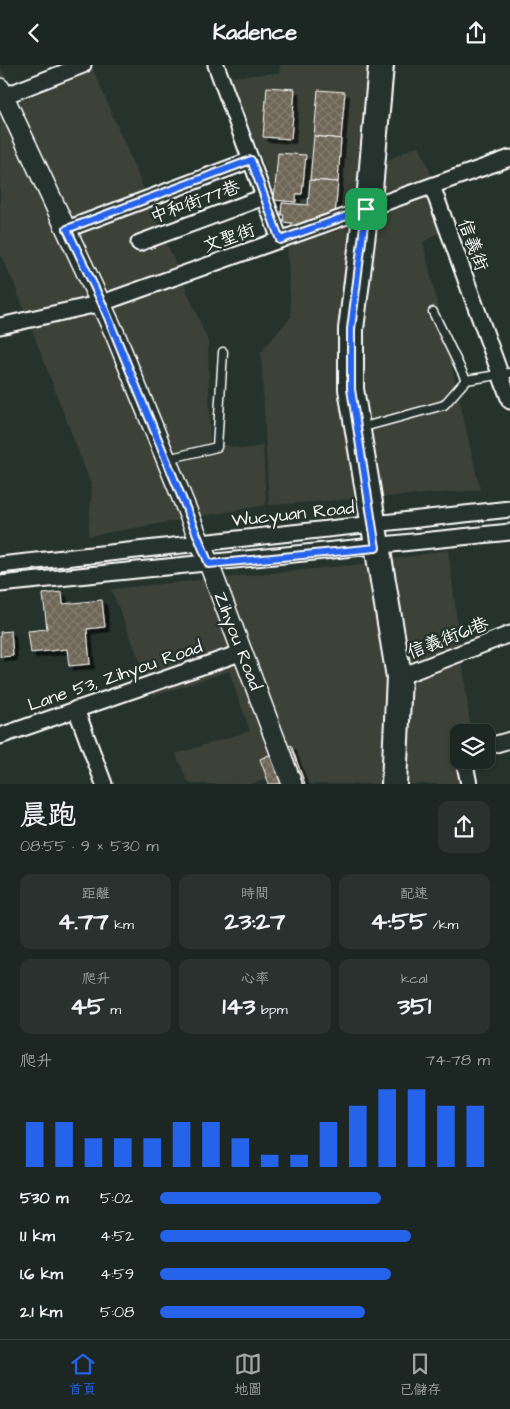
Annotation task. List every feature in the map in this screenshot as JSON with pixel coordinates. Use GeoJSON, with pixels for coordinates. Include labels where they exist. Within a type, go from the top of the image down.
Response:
{"type":"FeatureCollection","features":[{"type":"Feature","properties":{"kind":"main road"},"geometry":{"type":"LineString","coordinates":[[381,65],[369,201],[366,209],[351,329],[351,389],[398,677],[394,784]]}},
{"type":"Feature","properties":{"kind":"street"},"geometry":{"type":"LineString","coordinates":[[2,92],[83,65]]}},
{"type":"Feature","properties":{"kind":"street"},"geometry":{"type":"LineString","coordinates":[[216,65],[280,240]]}},
{"type":"Feature","properties":{"kind":"street","name":"Zihyou Road"},"geometry":{"type":"LineString","coordinates":[[2,92],[102,303],[209,564],[292,784]]}},
{"type":"Feature","properties":{"kind":"street","name":"文聖街"},"geometry":{"type":"LineString","coordinates":[[0,326],[102,303],[510,158]]}},
{"type":"Feature","properties":{"kind":"street"},"geometry":{"type":"LineString","coordinates":[[67,229],[251,160]]}},
{"type":"Feature","properties":{"kind":"street","name":"信義街"},"geometry":{"type":"LineString","coordinates":[[432,186],[505,375],[510,401]]}},
{"type":"Feature","properties":{"kind":"street","name":"中和街77巷"},"geometry":{"type":"LineString","coordinates":[[139,243],[264,197]]}},
{"type":"Feature","properties":{"kind":"street","name":"Wucyuan Road"},"geometry":{"type":"LineString","coordinates":[[0,565],[510,509]]}},
{"type":"Feature","properties":{"kind":"street"},"geometry":{"type":"LineString","coordinates":[[0,584],[376,548],[510,532]]}},
{"type":"Feature","properties":{"kind":"street","name":"信義街61巷"},"geometry":{"type":"LineString","coordinates":[[398,677],[510,634]]}},
{"type":"Feature","properties":{"kind":"street","name":"Lane 53, Zihyou Road"},"geometry":{"type":"LineString","coordinates":[[0,736],[243,652]]}},
{"type":"Feature","properties":{"kind":"street"},"geometry":{"type":"LineString","coordinates":[[76,709],[104,784]]}},
{"type":"Feature","properties":{"kind":"street"},"geometry":{"type":"LineString","coordinates":[[495,744],[510,740]]}},
{"type":"Feature","properties":{"kind":"street"},"geometry":{"type":"LineString","coordinates":[[466,769],[469,784]]}},
{"type":"Feature","properties":{"kind":"lane"},"geometry":{"type":"LineString","coordinates":[[433,312],[466,380]]}},
{"type":"Feature","properties":{"kind":"lane"},"geometry":{"type":"LineString","coordinates":[[167,459],[217,447],[223,352]]}},
{"type":"Feature","properties":{"kind":"lane"},"geometry":{"type":"LineString","coordinates":[[358,429],[444,405],[466,380],[505,375]]}},
{"type":"Feature","properties":{"kind":"shaded area"},"geometry":{"type":"Polygon","coordinates":[[[280,65],[396,65],[386,161],[419,145],[452,225],[423,242],[480,490],[269,505],[261,352],[291,317],[286,222],[230,77],[279,73],[280,65]]]}},
{"type":"Feature","properties":{"kind":"shaded area"},"geometry":{"type":"Polygon","coordinates":[[[0,66],[18,103],[93,69],[208,341],[210,442],[243,449],[263,446],[266,505],[88,536],[92,487],[16,288],[0,254],[0,66]]]}},
{"type":"Feature","properties":{"kind":"shaded area"},"geometry":{"type":"Polygon","coordinates":[[[448,550],[470,724],[450,724],[450,769],[476,769],[478,784],[271,784],[269,778],[250,784],[192,784],[187,780],[176,754],[250,731],[229,671],[154,696],[111,589],[364,564],[448,550]]]}},
{"type":"Feature","properties":{"kind":"building"},"geometry":{"type":"Polygon","coordinates":[[[267,87],[295,89],[291,139],[263,137],[267,87]]]}},
{"type":"Feature","properties":{"kind":"building"},"geometry":{"type":"Polygon","coordinates":[[[318,90],[345,92],[341,139],[314,136],[318,90]]]}},
{"type":"Feature","properties":{"kind":"building"},"geometry":{"type":"Polygon","coordinates":[[[314,136],[341,139],[338,182],[310,180],[314,136]]]}},
{"type":"Feature","properties":{"kind":"building"},"geometry":{"type":"Polygon","coordinates":[[[278,153],[306,155],[302,194],[296,194],[296,202],[274,200],[278,153]]]}},
{"type":"Feature","properties":{"kind":"building"},"geometry":{"type":"Polygon","coordinates":[[[310,180],[338,182],[334,226],[291,234],[292,223],[283,222],[284,215],[281,215],[282,203],[308,205],[310,180]]]}},
{"type":"Feature","properties":{"kind":"building"},"geometry":{"type":"Polygon","coordinates":[[[62,592],[63,604],[102,600],[105,627],[87,629],[90,664],[69,666],[67,649],[31,653],[28,631],[47,629],[43,594],[62,592]]]}},
{"type":"Feature","properties":{"kind":"building"},"geometry":{"type":"Polygon","coordinates":[[[11,631],[13,656],[0,657],[0,632],[11,631]]]}},
{"type":"Feature","properties":{"kind":"building"},"geometry":{"type":"Polygon","coordinates":[[[291,745],[305,784],[269,784],[260,759],[291,745]]]}},
{"type":"Feature","properties":{"kind":"route"},"geometry":{"type":"LineString","coordinates":[[251,160],[280,240],[366,209],[351,329],[351,389],[376,548],[209,564],[102,303],[67,229],[251,160]]}}]}
